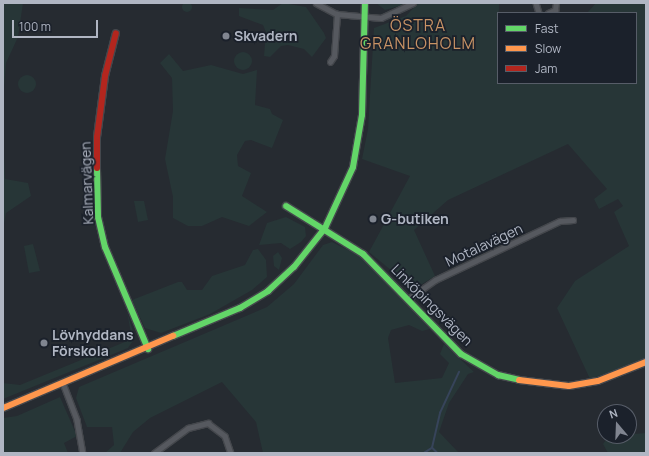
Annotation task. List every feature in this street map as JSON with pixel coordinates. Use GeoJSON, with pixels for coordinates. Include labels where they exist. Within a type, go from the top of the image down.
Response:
{"type":"FeatureCollection","features":[{"type":"Feature","properties":{"kind":"street"},"geometry":{"type":"LineString","coordinates":[[316,3],[337,14],[365,16],[393,14],[413,3]]}},
{"type":"Feature","properties":{"kind":"street"},"geometry":{"type":"LineString","coordinates":[[3,408],[148,349],[240,308],[268,291],[294,267],[325,228],[353,167],[360,132],[365,3]]}},
{"type":"Feature","properties":{"kind":"street"},"geometry":{"type":"LineString","coordinates":[[550,12],[555,10],[556,3]]}},
{"type":"Feature","properties":{"kind":"street"},"geometry":{"type":"LineString","coordinates":[[330,62],[334,56],[337,14]]}},
{"type":"Feature","properties":{"kind":"street","name":"Kalmarvägen"},"geometry":{"type":"LineString","coordinates":[[116,33],[105,76],[97,137],[98,217],[105,247],[148,349]]}},
{"type":"Feature","properties":{"kind":"street","name":"Linköpingsvägen"},"geometry":{"type":"LineString","coordinates":[[286,206],[325,228],[363,254],[461,354],[506,378],[537,385],[569,386],[598,381],[646,362]]}},
{"type":"Feature","properties":{"kind":"street","name":"Motalavägen"},"geometry":{"type":"LineString","coordinates":[[408,299],[435,280],[560,221],[573,220]]}},
{"type":"Feature","properties":{"kind":"street"},"geometry":{"type":"LineString","coordinates":[[63,383],[78,420],[83,453]]}},
{"type":"Feature","properties":{"kind":"street"},"geometry":{"type":"LineString","coordinates":[[154,453],[188,428],[208,423],[225,436],[231,453]]}},
{"type":"Feature","properties":{"kind":"shaded area"},"geometry":{"type":"Polygon","coordinates":[[[187,2],[192,7],[187,12],[182,7],[187,2]]]}},
{"type":"Feature","properties":{"kind":"shaded area"},"geometry":{"type":"Polygon","coordinates":[[[3,3],[23,3],[18,37],[6,63],[3,100],[3,3]]]}},
{"type":"Feature","properties":{"kind":"shaded area"},"geometry":{"type":"Polygon","coordinates":[[[283,3],[306,7],[324,33],[326,38],[312,57],[304,49],[288,45],[281,46],[270,57],[264,56],[266,32],[263,25],[239,16],[239,8],[273,10],[283,3]]]}},
{"type":"Feature","properties":{"kind":"shaded area"},"geometry":{"type":"Polygon","coordinates":[[[376,3],[402,3],[403,5],[385,10],[376,3]]]}},
{"type":"Feature","properties":{"kind":"shaded area"},"geometry":{"type":"Polygon","coordinates":[[[418,3],[499,3],[499,12],[497,12],[497,84],[637,84],[637,12],[588,12],[596,3],[646,3],[646,359],[590,379],[557,308],[575,281],[629,246],[614,212],[623,206],[618,199],[599,209],[594,199],[607,189],[568,144],[448,200],[414,230],[435,276],[419,286],[410,286],[369,252],[410,176],[362,159],[368,129],[374,28],[406,16],[418,3]]]}},
{"type":"Feature","properties":{"kind":"shaded area"},"geometry":{"type":"Polygon","coordinates":[[[243,52],[249,55],[252,61],[249,67],[243,70],[237,67],[234,61],[237,55],[243,52]]]}},
{"type":"Feature","properties":{"kind":"shaded area"},"geometry":{"type":"Polygon","coordinates":[[[169,54],[183,71],[211,65],[243,74],[257,70],[255,105],[270,109],[272,114],[283,120],[272,148],[251,140],[245,141],[237,155],[238,166],[251,173],[242,196],[267,212],[249,226],[222,217],[202,226],[188,226],[173,218],[173,197],[165,159],[173,111],[172,78],[160,63],[169,54]]]}},
{"type":"Feature","properties":{"kind":"shaded area"},"geometry":{"type":"Polygon","coordinates":[[[27,75],[33,78],[36,84],[33,90],[27,93],[21,90],[18,84],[21,78],[27,75]]]}},
{"type":"Feature","properties":{"kind":"shaded area"},"geometry":{"type":"Polygon","coordinates":[[[3,128],[5,179],[28,183],[31,196],[6,213],[3,229],[3,128]]]}},
{"type":"Feature","properties":{"kind":"shaded area"},"geometry":{"type":"Polygon","coordinates":[[[134,201],[144,201],[148,220],[138,222],[134,201]]]}},
{"type":"Feature","properties":{"kind":"shaded area"},"geometry":{"type":"Polygon","coordinates":[[[286,217],[305,227],[306,236],[301,242],[290,249],[281,243],[259,245],[267,223],[286,217]]]}},
{"type":"Feature","properties":{"kind":"shaded area"},"geometry":{"type":"Polygon","coordinates":[[[332,242],[360,256],[430,329],[422,331],[409,325],[391,330],[388,338],[395,383],[442,378],[449,363],[440,354],[444,344],[474,372],[468,374],[449,403],[439,432],[459,453],[263,453],[256,422],[222,382],[150,418],[133,432],[120,453],[105,453],[114,445],[112,427],[87,427],[76,398],[79,387],[267,307],[294,284],[323,245],[332,242]]]}},
{"type":"Feature","properties":{"kind":"shaded area"},"geometry":{"type":"Polygon","coordinates":[[[33,244],[40,271],[29,273],[24,246],[33,244]]]}},
{"type":"Feature","properties":{"kind":"shaded area"},"geometry":{"type":"Polygon","coordinates":[[[258,249],[266,260],[267,277],[252,290],[210,314],[161,333],[145,328],[132,300],[178,282],[182,282],[187,290],[202,290],[212,276],[245,265],[253,250],[258,249]]]}},
{"type":"Feature","properties":{"kind":"shaded area"},"geometry":{"type":"Polygon","coordinates":[[[278,252],[282,258],[279,270],[274,266],[273,256],[278,252]]]}},
{"type":"Feature","properties":{"kind":"shaded area"},"geometry":{"type":"Polygon","coordinates":[[[127,312],[135,338],[128,348],[3,399],[3,383],[20,385],[132,339],[127,312]]]}},
{"type":"Feature","properties":{"kind":"shaded area"},"geometry":{"type":"Polygon","coordinates":[[[60,397],[77,436],[64,443],[68,453],[3,453],[3,418],[17,416],[60,397]]]}},
{"type":"Feature","properties":{"kind":"shaded area"},"geometry":{"type":"Polygon","coordinates":[[[646,433],[646,453],[608,453],[603,444],[637,444],[637,434],[646,433]]]}},
{"type":"Feature","properties":{"kind":"waterway"},"geometry":{"type":"LineString","coordinates":[[437,453],[432,448],[440,413],[459,372]]}},
{"type":"Feature","properties":{"kind":"waterway"},"geometry":{"type":"LineString","coordinates":[[424,453],[432,448]]}},
{"type":"Feature","properties":{"kind":"traffic: fast"},"geometry":{"type":"LineString","coordinates":[[173,336],[240,308],[268,291],[294,267],[325,228],[353,167],[362,115],[365,3]]}},
{"type":"Feature","properties":{"kind":"traffic: fast"},"geometry":{"type":"LineString","coordinates":[[97,168],[98,217],[105,247],[148,349]]}},
{"type":"Feature","properties":{"kind":"traffic: fast"},"geometry":{"type":"LineString","coordinates":[[286,206],[363,254],[461,354],[498,375],[519,380]]}},
{"type":"Feature","properties":{"kind":"traffic: slow"},"geometry":{"type":"LineString","coordinates":[[3,408],[173,336]]}},
{"type":"Feature","properties":{"kind":"traffic: slow"},"geometry":{"type":"LineString","coordinates":[[519,380],[569,386],[598,381],[646,362]]}},
{"type":"Feature","properties":{"kind":"traffic: jam"},"geometry":{"type":"LineString","coordinates":[[97,168],[97,137],[105,76],[116,33]]}},
{"type":"Feature","properties":{"kind":"place","name":"Skvadern"},"geometry":{"type":"Point","coordinates":[226,36]}},
{"type":"Feature","properties":{"kind":"place","name":"G-butiken"},"geometry":{"type":"Point","coordinates":[373,219]}},
{"type":"Feature","properties":{"kind":"place","name":"Lövhyddans Förskola"},"geometry":{"type":"Point","coordinates":[44,343]}},
{"type":"Feature","properties":{"kind":"district","name":"ÖSTRA GRANLOHOLM"},"geometry":{"type":"Point","coordinates":[418,34]}}]}
